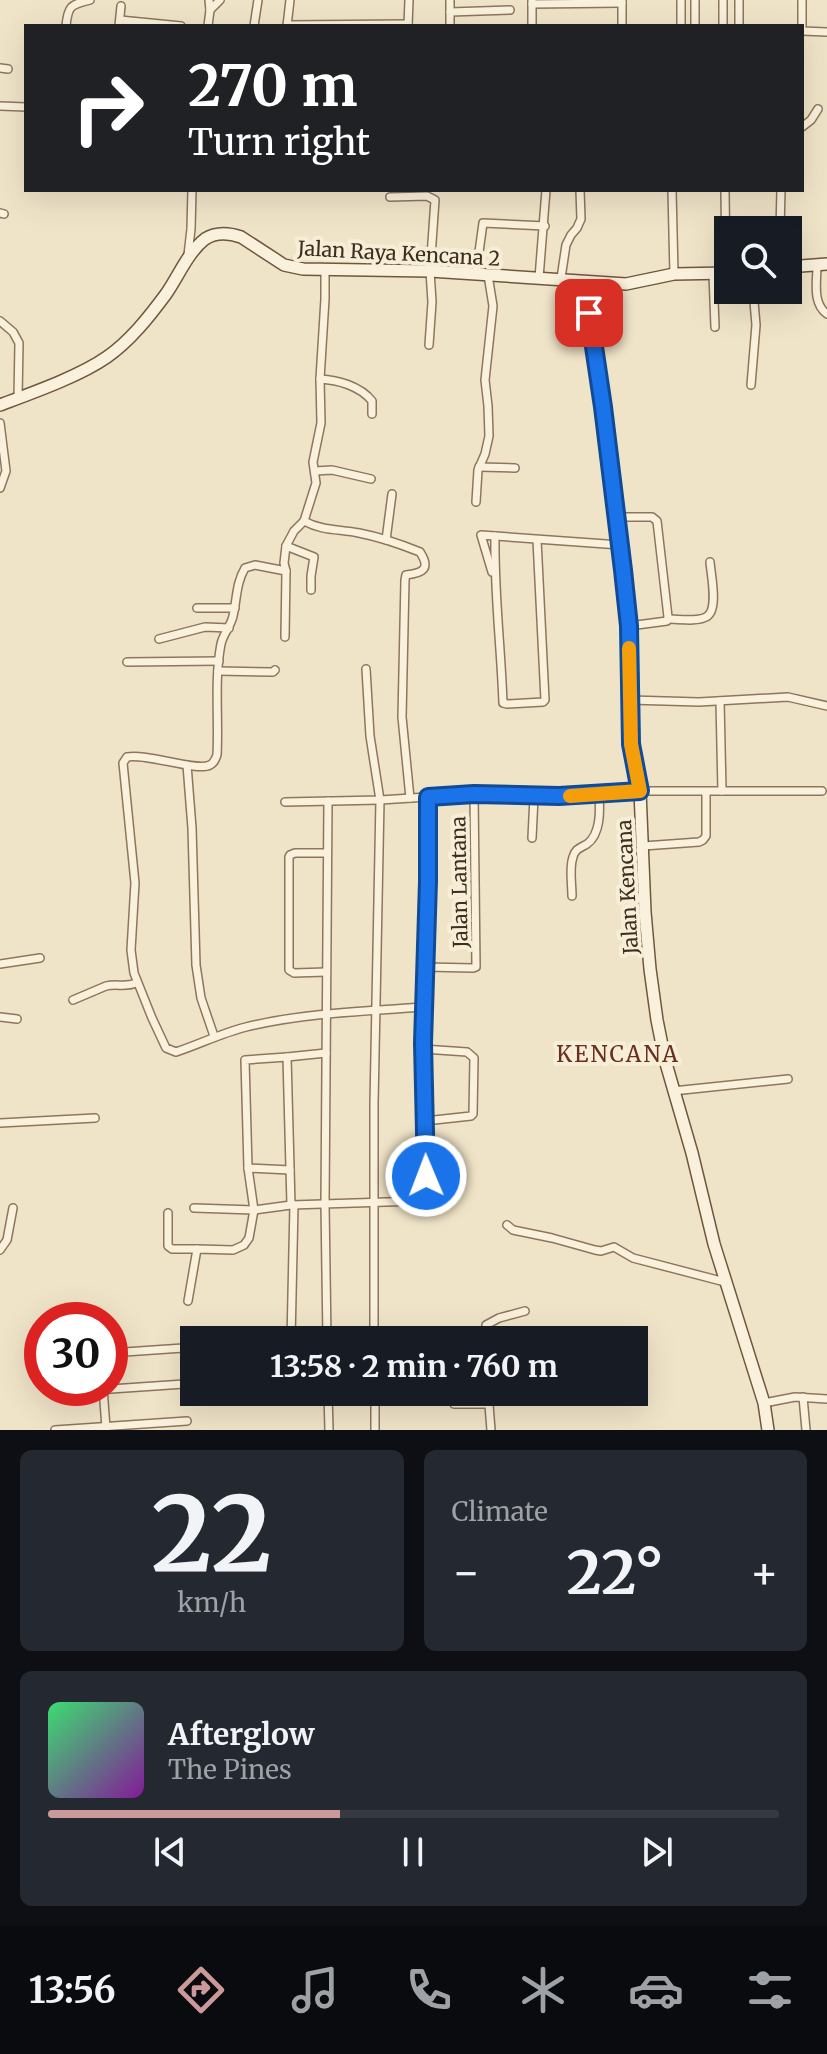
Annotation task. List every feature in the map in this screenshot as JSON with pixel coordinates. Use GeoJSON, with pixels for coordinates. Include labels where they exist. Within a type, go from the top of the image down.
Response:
{"type":"FeatureCollection","features":[{"type":"Feature","properties":{"kind":"street"},"geometry":{"type":"LineString","coordinates":[[67,24],[72,5],[90,0]]}},
{"type":"Feature","properties":{"kind":"street"},"geometry":{"type":"LineString","coordinates":[[208,24],[209,0]]}},
{"type":"Feature","properties":{"kind":"street"},"geometry":{"type":"LineString","coordinates":[[210,10],[220,0]]}},
{"type":"Feature","properties":{"kind":"street"},"geometry":{"type":"LineString","coordinates":[[254,24],[258,0]]}},
{"type":"Feature","properties":{"kind":"street"},"geometry":{"type":"LineString","coordinates":[[287,24],[290,0]]}},
{"type":"Feature","properties":{"kind":"street"},"geometry":{"type":"LineString","coordinates":[[408,24],[409,0]]}},
{"type":"Feature","properties":{"kind":"street"},"geometry":{"type":"LineString","coordinates":[[450,0],[450,24]]}},
{"type":"Feature","properties":{"kind":"street"},"geometry":{"type":"LineString","coordinates":[[681,0],[681,24]]}},
{"type":"Feature","properties":{"kind":"street"},"geometry":{"type":"LineString","coordinates":[[695,0],[695,24]]}},
{"type":"Feature","properties":{"kind":"street"},"geometry":{"type":"LineString","coordinates":[[723,0],[723,24]]}},
{"type":"Feature","properties":{"kind":"street"},"geometry":{"type":"LineString","coordinates":[[739,0],[739,24]]}},
{"type":"Feature","properties":{"kind":"street"},"geometry":{"type":"LineString","coordinates":[[802,0],[802,24]]}},
{"type":"Feature","properties":{"kind":"street"},"geometry":{"type":"LineString","coordinates":[[532,24],[532,2],[622,2],[622,24]]}},
{"type":"Feature","properties":{"kind":"street"},"geometry":{"type":"LineString","coordinates":[[121,6],[120,23],[140,24]]}},
{"type":"Feature","properties":{"kind":"street"},"geometry":{"type":"LineString","coordinates":[[450,12],[510,10]]}},
{"type":"Feature","properties":{"kind":"street"},"geometry":{"type":"LineString","coordinates":[[804,28],[827,32]]}},
{"type":"Feature","properties":{"kind":"street"},"geometry":{"type":"LineString","coordinates":[[0,106],[24,107]]}},
{"type":"Feature","properties":{"kind":"street"},"geometry":{"type":"LineString","coordinates":[[804,125],[818,109]]}},
{"type":"Feature","properties":{"kind":"street"},"geometry":{"type":"LineString","coordinates":[[187,261],[192,192]]}},
{"type":"Feature","properties":{"kind":"street"},"geometry":{"type":"LineString","coordinates":[[539,278],[546,192]]}},
{"type":"Feature","properties":{"kind":"street"},"geometry":{"type":"LineString","coordinates":[[561,278],[566,245],[581,219],[580,192]]}},
{"type":"Feature","properties":{"kind":"street"},"geometry":{"type":"LineString","coordinates":[[672,192],[674,274]]}},
{"type":"Feature","properties":{"kind":"street"},"geometry":{"type":"LineString","coordinates":[[725,192],[726,216]]}},
{"type":"Feature","properties":{"kind":"street"},"geometry":{"type":"LineString","coordinates":[[780,216],[781,192]]}},
{"type":"Feature","properties":{"kind":"street"},"geometry":{"type":"LineString","coordinates":[[390,197],[427,196],[435,200],[429,345]]}},
{"type":"Feature","properties":{"kind":"street"},"geometry":{"type":"LineString","coordinates":[[476,502],[479,467],[489,436],[485,380],[493,306],[482,274],[483,223],[545,226]]}},
{"type":"Feature","properties":{"kind":"street","name":"Jalan Raya Kencana 2"},"geometry":{"type":"LineString","coordinates":[[0,405],[91,367],[107,357],[131,336],[165,296],[205,239],[217,234],[233,235],[250,242],[284,265],[325,271],[430,271],[626,284],[674,274],[713,273]]}},
{"type":"Feature","properties":{"kind":"street"},"geometry":{"type":"LineString","coordinates":[[802,266],[822,265],[817,300],[820,309],[827,314]]}},
{"type":"Feature","properties":{"kind":"street"},"geometry":{"type":"LineString","coordinates":[[285,637],[286,546],[304,521],[315,488],[313,456],[321,423],[325,271]]}},
{"type":"Feature","properties":{"kind":"street"},"geometry":{"type":"LineString","coordinates":[[713,273],[715,327]]}},
{"type":"Feature","properties":{"kind":"street","name":"Jalan Kencana"},"geometry":{"type":"LineString","coordinates":[[585,282],[629,626],[631,744],[640,791],[645,912],[657,1020],[725,1282],[764,1403],[768,1430]]}},
{"type":"Feature","properties":{"kind":"street"},"geometry":{"type":"LineString","coordinates":[[751,385],[756,325],[754,304]]}},
{"type":"Feature","properties":{"kind":"street"},"geometry":{"type":"LineString","coordinates":[[0,321],[13,332],[19,343],[18,398]]}},
{"type":"Feature","properties":{"kind":"street"},"geometry":{"type":"LineString","coordinates":[[320,379],[340,382],[365,394],[372,401],[372,414]]}},
{"type":"Feature","properties":{"kind":"street"},"geometry":{"type":"LineString","coordinates":[[0,423],[6,471],[0,488]]}},
{"type":"Feature","properties":{"kind":"street"},"geometry":{"type":"LineString","coordinates":[[479,467],[515,468]]}},
{"type":"Feature","properties":{"kind":"street"},"geometry":{"type":"LineString","coordinates":[[315,471],[332,470],[371,479]]}},
{"type":"Feature","properties":{"kind":"street"},"geometry":{"type":"LineString","coordinates":[[386,540],[392,494]]}},
{"type":"Feature","properties":{"kind":"street"},"geometry":{"type":"LineString","coordinates":[[617,517],[652,517],[657,521],[668,619]]}},
{"type":"Feature","properties":{"kind":"street"},"geometry":{"type":"LineString","coordinates":[[304,521],[316,528],[341,529],[386,540],[420,552],[425,562],[422,572],[406,575],[405,580],[402,717],[410,798]]}},
{"type":"Feature","properties":{"kind":"street"},"geometry":{"type":"LineString","coordinates":[[495,580],[481,535],[620,545]]}},
{"type":"Feature","properties":{"kind":"street"},"geometry":{"type":"LineString","coordinates":[[495,536],[503,703],[545,700],[537,540]]}},
{"type":"Feature","properties":{"kind":"street"},"geometry":{"type":"LineString","coordinates":[[286,546],[314,557],[311,590]]}},
{"type":"Feature","properties":{"kind":"street"},"geometry":{"type":"LineString","coordinates":[[629,626],[668,619],[708,617],[714,603],[710,562]]}},
{"type":"Feature","properties":{"kind":"street"},"geometry":{"type":"LineString","coordinates":[[286,571],[255,565],[245,568],[239,578],[235,608],[223,636],[219,661],[217,755],[213,763],[208,766],[187,765],[137,756],[127,757],[123,763],[135,883],[131,950],[137,983],[169,1051],[176,1052],[214,1036],[271,1022],[424,1007]]}},
{"type":"Feature","properties":{"kind":"street"},"geometry":{"type":"LineString","coordinates":[[197,608],[235,608]]}},
{"type":"Feature","properties":{"kind":"street"},"geometry":{"type":"LineString","coordinates":[[159,639],[205,627],[229,628]]}},
{"type":"Feature","properties":{"kind":"street"},"geometry":{"type":"LineString","coordinates":[[127,662],[219,661]]}},
{"type":"Feature","properties":{"kind":"street"},"geometry":{"type":"LineString","coordinates":[[366,669],[370,736],[380,800],[374,1104],[374,1326]]}},
{"type":"Feature","properties":{"kind":"street"},"geometry":{"type":"LineString","coordinates":[[218,671],[268,673],[275,670]]}},
{"type":"Feature","properties":{"kind":"street"},"geometry":{"type":"LineString","coordinates":[[630,700],[720,701],[788,697],[827,706]]}},
{"type":"Feature","properties":{"kind":"street"},"geometry":{"type":"LineString","coordinates":[[720,701],[722,791]]}},
{"type":"Feature","properties":{"kind":"street"},"geometry":{"type":"LineString","coordinates":[[187,765],[196,965],[201,998],[214,1036]]}},
{"type":"Feature","properties":{"kind":"street"},"geometry":{"type":"LineString","coordinates":[[285,802],[474,794],[534,797],[640,791],[822,791]]}},
{"type":"Feature","properties":{"kind":"street"},"geometry":{"type":"LineString","coordinates":[[643,846],[703,840],[706,836],[706,792]]}},
{"type":"Feature","properties":{"kind":"street","name":"Jalan Lantana"},"geometry":{"type":"LineString","coordinates":[[425,967],[476,967],[474,794]]}},
{"type":"Feature","properties":{"kind":"street"},"geometry":{"type":"LineString","coordinates":[[572,896],[572,857],[595,834],[600,812],[599,795]]}},
{"type":"Feature","properties":{"kind":"street","name":"Jalan Lantana"},"geometry":{"type":"LineString","coordinates":[[194,1208],[254,1210],[292,1205],[418,1201],[423,1196],[426,1176],[423,1049],[428,797]]}},
{"type":"Feature","properties":{"kind":"street"},"geometry":{"type":"LineString","coordinates":[[532,838],[534,797]]}},
{"type":"Feature","properties":{"kind":"street"},"geometry":{"type":"LineString","coordinates":[[327,1326],[328,801]]}},
{"type":"Feature","properties":{"kind":"street"},"geometry":{"type":"LineString","coordinates":[[326,853],[290,855],[289,967],[294,973],[326,972]]}},
{"type":"Feature","properties":{"kind":"street"},"geometry":{"type":"LineString","coordinates":[[0,964],[40,958]]}},
{"type":"Feature","properties":{"kind":"street"},"geometry":{"type":"LineString","coordinates":[[73,1000],[106,986],[122,987],[137,983]]}},
{"type":"Feature","properties":{"kind":"street"},"geometry":{"type":"LineString","coordinates":[[0,1017],[17,1019]]}},
{"type":"Feature","properties":{"kind":"street"},"geometry":{"type":"LineString","coordinates":[[423,1049],[467,1052],[474,1058],[473,1114],[425,1121]]}},
{"type":"Feature","properties":{"kind":"street"},"geometry":{"type":"LineString","coordinates":[[168,1213],[168,1246],[172,1249],[229,1250],[244,1245],[249,1238],[254,1210],[248,1168],[245,1060],[326,1053]]}},
{"type":"Feature","properties":{"kind":"street"},"geometry":{"type":"LineString","coordinates":[[287,1057],[292,1205],[291,1326]]}},
{"type":"Feature","properties":{"kind":"street"},"geometry":{"type":"LineString","coordinates":[[673,1091],[788,1079]]}},
{"type":"Feature","properties":{"kind":"street"},"geometry":{"type":"LineString","coordinates":[[0,1123],[95,1118]]}},
{"type":"Feature","properties":{"kind":"street"},"geometry":{"type":"LineString","coordinates":[[248,1168],[290,1170]]}},
{"type":"Feature","properties":{"kind":"street"},"geometry":{"type":"LineString","coordinates":[[0,1250],[7,1240],[13,1208]]}},
{"type":"Feature","properties":{"kind":"street"},"geometry":{"type":"LineString","coordinates":[[507,1225],[513,1230],[595,1250],[614,1247],[633,1258],[725,1282]]}},
{"type":"Feature","properties":{"kind":"street"},"geometry":{"type":"LineString","coordinates":[[188,1301],[197,1249]]}},
{"type":"Feature","properties":{"kind":"street"},"geometry":{"type":"LineString","coordinates":[[486,1326],[499,1318],[525,1311]]}},
{"type":"Feature","properties":{"kind":"street"},"geometry":{"type":"LineString","coordinates":[[128,1352],[180,1348]]}},
{"type":"Feature","properties":{"kind":"street"},"geometry":{"type":"LineString","coordinates":[[128,1387],[180,1384]]}},
{"type":"Feature","properties":{"kind":"street"},"geometry":{"type":"LineString","coordinates":[[803,1397],[806,1430]]}},
{"type":"Feature","properties":{"kind":"street"},"geometry":{"type":"LineString","coordinates":[[764,1403],[803,1397],[827,1399]]}},
{"type":"Feature","properties":{"kind":"street"},"geometry":{"type":"LineString","coordinates":[[104,1406],[106,1428]]}},
{"type":"Feature","properties":{"kind":"street"},"geometry":{"type":"LineString","coordinates":[[328,1406],[329,1430]]}},
{"type":"Feature","properties":{"kind":"street"},"geometry":{"type":"LineString","coordinates":[[375,1406],[375,1430]]}},
{"type":"Feature","properties":{"kind":"street"},"geometry":{"type":"LineString","coordinates":[[489,1406],[491,1430]]}},
{"type":"Feature","properties":{"kind":"street"},"geometry":{"type":"LineString","coordinates":[[55,1430],[187,1421]]}},
{"type":"Feature","properties":{"kind":"slow traffic"},"geometry":{"type":"LineString","coordinates":[[570,796],[640,791],[631,744],[629,648]]}},
{"type":"Feature","properties":{"kind":"district","name":"KENCANA"},"geometry":{"type":"Point","coordinates":[618,1054]}},
{"type":"Feature","properties":{"kind":"route"},"geometry":{"type":"LineString","coordinates":[[426,1176],[423,1043],[428,797],[474,794],[534,797],[640,791],[631,744],[629,626],[589,313]]}}]}
